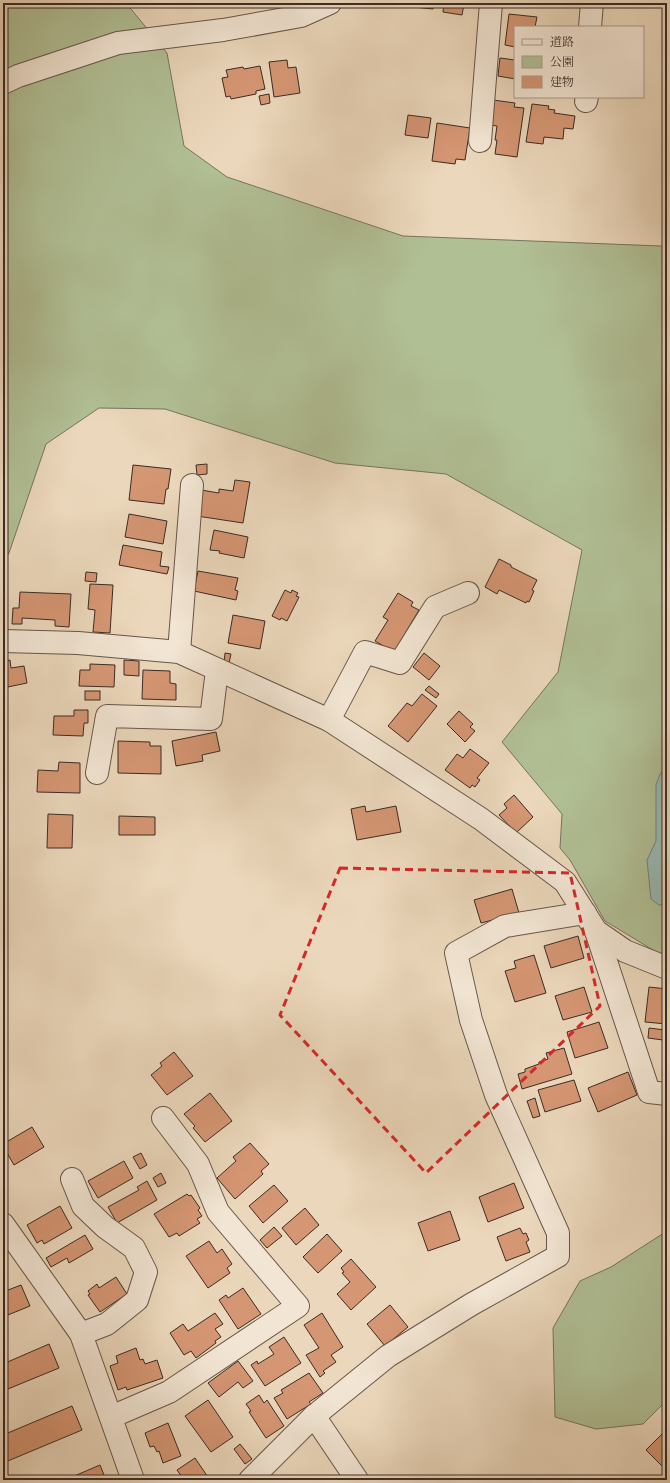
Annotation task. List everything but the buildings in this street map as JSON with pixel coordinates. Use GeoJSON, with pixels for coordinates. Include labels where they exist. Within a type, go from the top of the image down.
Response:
{"type":"FeatureCollection","features":[{"type":"Feature","properties":{"kind":"street"},"geometry":{"type":"LineString","coordinates":[[3,83],[18,76],[118,43],[223,30],[301,16],[330,3]]}},
{"type":"Feature","properties":{"kind":"street"},"geometry":{"type":"LineString","coordinates":[[480,141],[491,3]]}},
{"type":"Feature","properties":{"kind":"street"},"geometry":{"type":"LineString","coordinates":[[590,26],[592,3]]}},
{"type":"Feature","properties":{"kind":"street"},"geometry":{"type":"LineString","coordinates":[[179,652],[192,485]]}},
{"type":"Feature","properties":{"kind":"street"},"geometry":{"type":"LineString","coordinates":[[329,720],[365,652],[400,663],[435,607],[468,593]]}},
{"type":"Feature","properties":{"kind":"street"},"geometry":{"type":"LineString","coordinates":[[3,641],[78,643],[179,652],[329,720],[481,819],[565,882],[596,931],[649,1092],[667,1094]]}},
{"type":"Feature","properties":{"kind":"street"},"geometry":{"type":"LineString","coordinates":[[97,773],[107,716],[211,719],[217,670]]}},
{"type":"Feature","properties":{"kind":"street"},"geometry":{"type":"LineString","coordinates":[[250,1480],[314,1416],[388,1356],[472,1304],[558,1256],[558,1233],[496,1094],[471,1020],[456,953],[505,926],[585,913]]}},
{"type":"Feature","properties":{"kind":"street"},"geometry":{"type":"LineString","coordinates":[[596,931],[625,951],[667,968]]}},
{"type":"Feature","properties":{"kind":"street"},"geometry":{"type":"LineString","coordinates":[[111,1417],[169,1392],[298,1306],[218,1212],[198,1164],[163,1118]]}},
{"type":"Feature","properties":{"kind":"street"},"geometry":{"type":"LineString","coordinates":[[72,1178],[83,1206],[105,1227],[134,1248],[146,1272],[137,1300],[107,1324],[81,1334]]}},
{"type":"Feature","properties":{"kind":"street"},"geometry":{"type":"LineString","coordinates":[[3,1224],[81,1334],[132,1480]]}},
{"type":"Feature","properties":{"kind":"street"},"geometry":{"type":"LineString","coordinates":[[314,1416],[357,1480]]}},
{"type":"Feature","properties":{"kind":"highlighted area"},"geometry":{"type":"Polygon","coordinates":[[[340,868],[570,873],[600,1006],[426,1173],[280,1015],[340,868]]]}},
{"type":"Feature","properties":{"kind":"green space"},"geometry":{"type":"Polygon","coordinates":[[[3,3],[126,3],[167,53],[184,146],[227,177],[403,236],[661,246],[667,250],[667,956],[663,956],[605,921],[570,860],[560,848],[562,814],[502,742],[558,672],[582,550],[446,474],[335,463],[165,409],[99,408],[46,444],[9,553],[3,562],[3,3]]]}},
{"type":"Feature","properties":{"kind":"green space"},"geometry":{"type":"Polygon","coordinates":[[[667,1231],[667,1400],[643,1424],[596,1429],[555,1417],[553,1328],[580,1281],[611,1267],[667,1231]]]}},
{"type":"Feature","properties":{"kind":"water"},"geometry":{"type":"Polygon","coordinates":[[[667,766],[667,904],[659,905],[651,899],[647,860],[656,841],[656,785],[660,774],[667,766]]]}}]}
